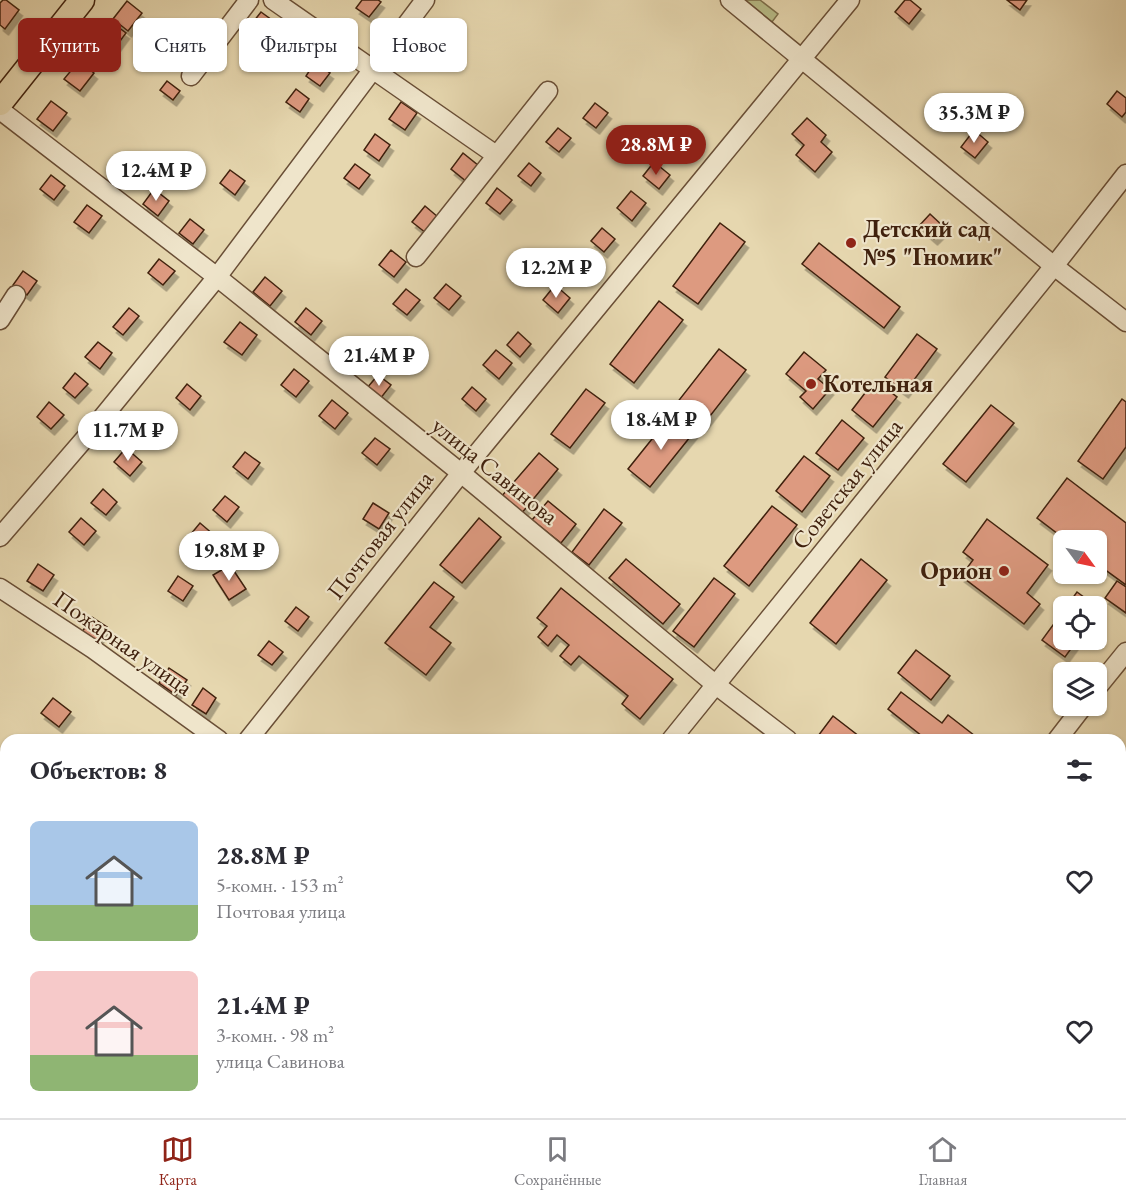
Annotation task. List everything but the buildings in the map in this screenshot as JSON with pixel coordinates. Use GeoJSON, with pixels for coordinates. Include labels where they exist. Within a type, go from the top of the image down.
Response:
{"type":"FeatureCollection","features":[{"type":"Feature","properties":{"kind":"main road"},"geometry":{"type":"LineString","coordinates":[[0,103],[82,0]]}},
{"type":"Feature","properties":{"kind":"street"},"geometry":{"type":"LineString","coordinates":[[191,75],[249,0]]}},
{"type":"Feature","properties":{"kind":"street"},"geometry":{"type":"LineString","coordinates":[[273,0],[370,68]]}},
{"type":"Feature","properties":{"kind":"street"},"geometry":{"type":"LineString","coordinates":[[412,18],[425,0]]}},
{"type":"Feature","properties":{"kind":"street"},"geometry":{"type":"LineString","coordinates":[[730,0],[1054,266],[1126,322]]}},
{"type":"Feature","properties":{"kind":"street","name":"Почтовая улица"},"geometry":{"type":"LineString","coordinates":[[253,734],[460,473],[850,0]]}},
{"type":"Feature","properties":{"kind":"street"},"geometry":{"type":"LineString","coordinates":[[0,537],[93,429],[217,277],[371,72]]}},
{"type":"Feature","properties":{"kind":"street"},"geometry":{"type":"LineString","coordinates":[[376,72],[496,155]]}},
{"type":"Feature","properties":{"kind":"street"},"geometry":{"type":"LineString","coordinates":[[416,257],[548,92]]}},
{"type":"Feature","properties":{"kind":"street","name":"улица Савинова"},"geometry":{"type":"LineString","coordinates":[[0,110],[217,277],[460,473],[716,685],[780,734]]}},
{"type":"Feature","properties":{"kind":"street","name":"Советская улица"},"geometry":{"type":"LineString","coordinates":[[676,734],[1126,174]]}},
{"type":"Feature","properties":{"kind":"street"},"geometry":{"type":"LineString","coordinates":[[0,320],[16,295]]}},
{"type":"Feature","properties":{"kind":"street","name":"Пожарная улица"},"geometry":{"type":"LineString","coordinates":[[0,588],[93,650],[211,734]]}},
{"type":"Feature","properties":{"kind":"street"},"geometry":{"type":"LineString","coordinates":[[1107,675],[1126,652]]}},
{"type":"Feature","properties":{"kind":"street"},"geometry":{"type":"LineString","coordinates":[[1062,734],[1076,716]]}},
{"type":"Feature","properties":{"kind":"green space"},"geometry":{"type":"Polygon","coordinates":[[[745,0],[760,0],[778,14],[772,22],[745,0]]]}},
{"type":"Feature","properties":{"kind":"place","name":"Детский сад №5 \"Гномик\""},"geometry":{"type":"Point","coordinates":[851,243]}},
{"type":"Feature","properties":{"kind":"place","name":"Котельная"},"geometry":{"type":"Point","coordinates":[811,384]}},
{"type":"Feature","properties":{"kind":"place","name":"Орион"},"geometry":{"type":"Point","coordinates":[1004,571]}}]}
